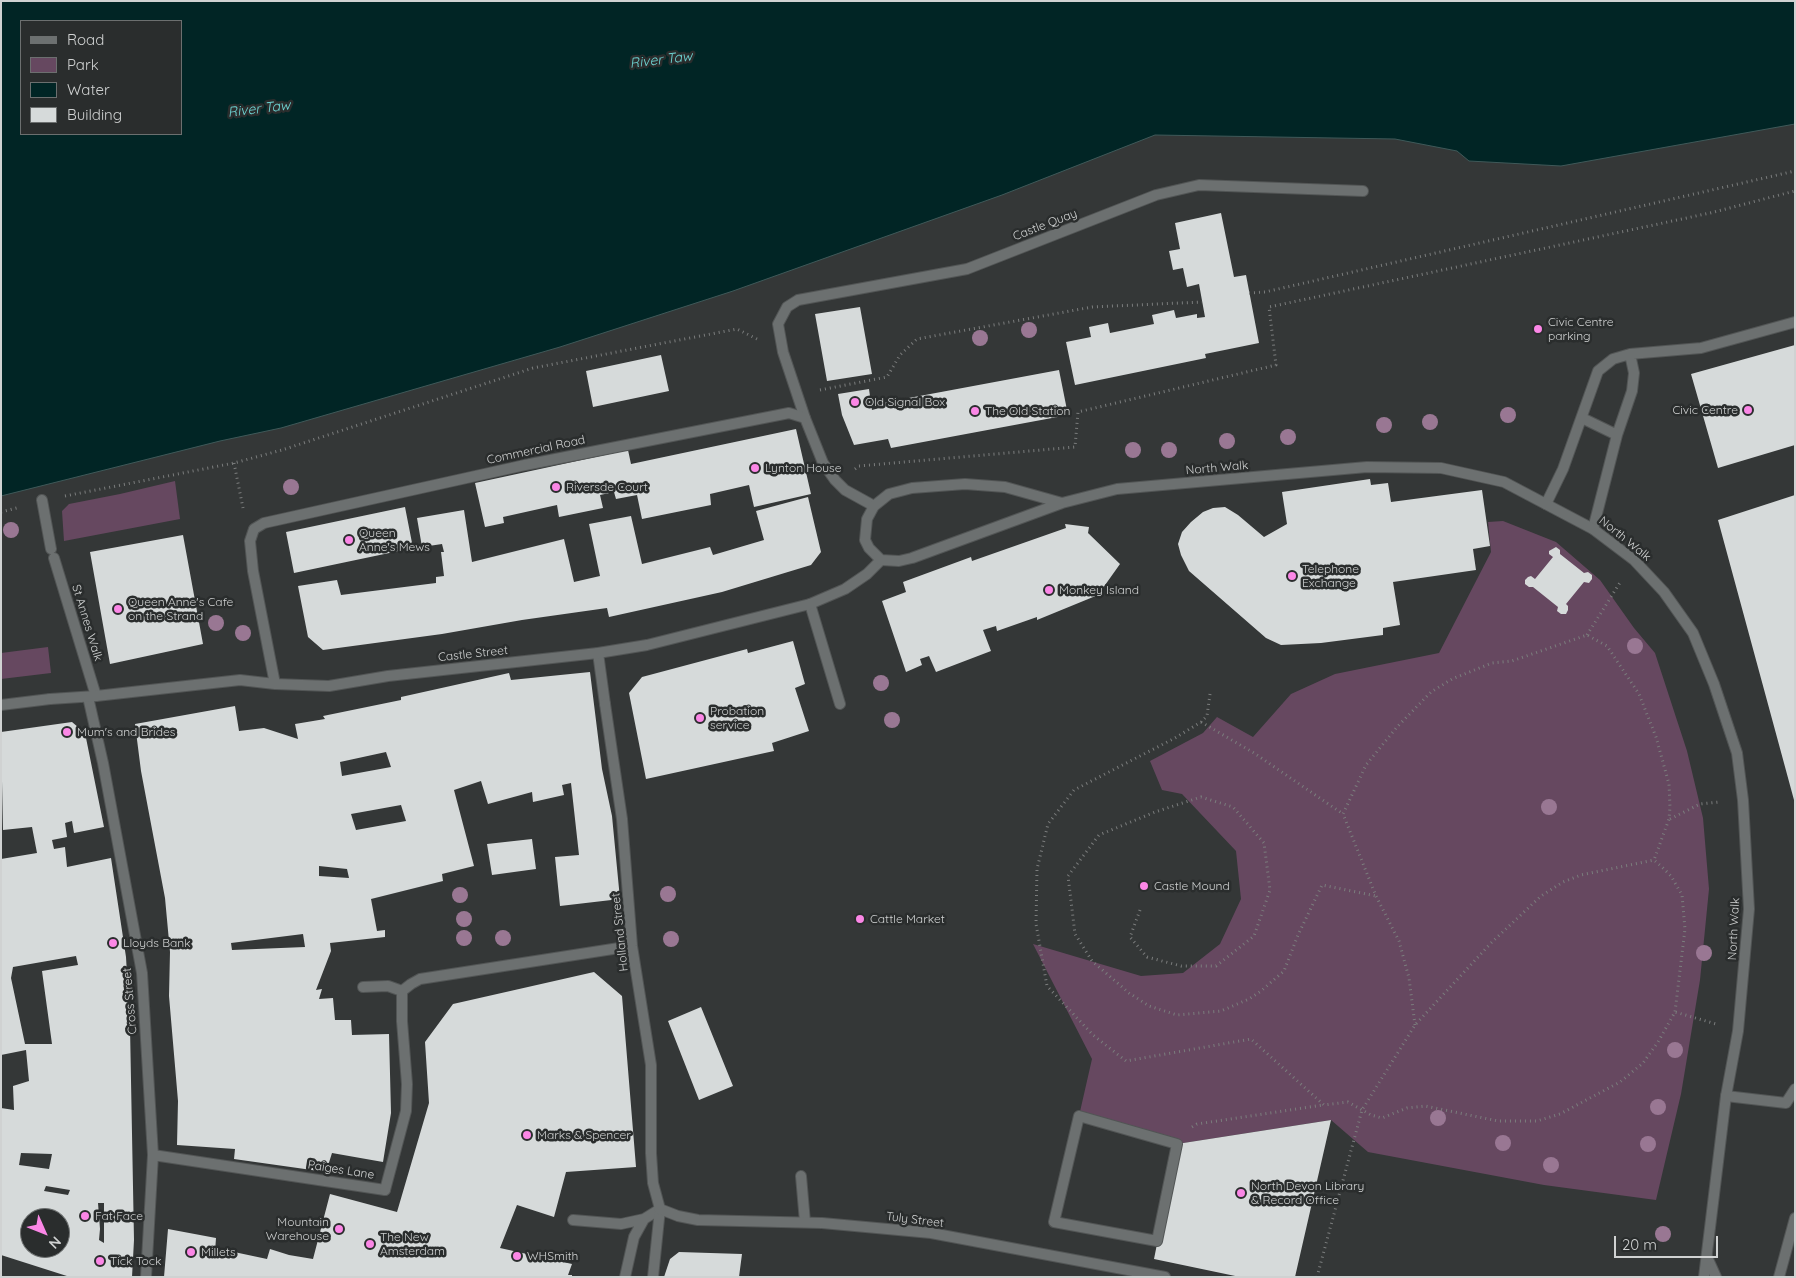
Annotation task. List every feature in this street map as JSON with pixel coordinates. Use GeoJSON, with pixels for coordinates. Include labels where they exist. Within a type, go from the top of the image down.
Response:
{"type":"FeatureCollection","features":[{"type":"Feature","properties":{"kind":"street","name":"Castle Quay"},"geometry":{"type":"LineString","coordinates":[[805,418],[783,352],[778,324],[787,307],[798,300],[968,269],[1156,195],[1199,185],[1363,191]]}},
{"type":"Feature","properties":{"kind":"street"},"geometry":{"type":"LineString","coordinates":[[1546,504],[1563,469],[1598,371],[1613,359],[1630,354],[1701,348],[1795,322]]}},
{"type":"Feature","properties":{"kind":"street"},"geometry":{"type":"LineString","coordinates":[[1593,528],[1617,435],[1632,391],[1634,374],[1630,354]]}},
{"type":"Feature","properties":{"kind":"street","name":"Commercial Road"},"geometry":{"type":"LineString","coordinates":[[250,541],[254,529],[264,523],[525,465],[789,413],[805,418]]}},
{"type":"Feature","properties":{"kind":"street"},"geometry":{"type":"LineString","coordinates":[[805,418],[823,463],[834,480],[846,490],[874,506]]}},
{"type":"Feature","properties":{"kind":"street"},"geometry":{"type":"LineString","coordinates":[[1582,418],[1617,435]]}},
{"type":"Feature","properties":{"kind":"street","name":"North Walk"},"geometry":{"type":"LineString","coordinates":[[881,560],[899,561],[912,558],[1062,503],[1117,489],[1367,466],[1441,468],[1504,482],[1593,528],[1634,560],[1664,592],[1693,633],[1714,684],[1737,753],[1743,800],[1749,909],[1738,1031],[1726,1096],[1704,1277]]}},
{"type":"Feature","properties":{"kind":"street"},"geometry":{"type":"LineString","coordinates":[[881,560],[869,548],[865,540],[867,519],[874,506],[889,494],[912,488],[965,484],[1005,487],[1062,503]]}},
{"type":"Feature","properties":{"kind":"street","name":"St Annes Walk"},"geometry":{"type":"LineString","coordinates":[[42,500],[53,553],[92,696]]}},
{"type":"Feature","properties":{"kind":"street"},"geometry":{"type":"LineString","coordinates":[[250,541],[253,571],[275,684]]}},
{"type":"Feature","properties":{"kind":"street","name":"Castle Street"},"geometry":{"type":"LineString","coordinates":[[1,706],[50,699],[240,680],[275,684],[329,686],[388,676],[647,645],[810,604],[845,589],[867,574],[881,560]]}},
{"type":"Feature","properties":{"kind":"street"},"geometry":{"type":"LineString","coordinates":[[810,604],[840,704]]}},
{"type":"Feature","properties":{"kind":"street","name":"Holland Street"},"geometry":{"type":"LineString","coordinates":[[598,652],[622,819],[632,946],[651,1065],[651,1153],[653,1183],[660,1208]]}},
{"type":"Feature","properties":{"kind":"street","name":"Cross Street"},"geometry":{"type":"LineString","coordinates":[[92,696],[142,973],[153,1155],[146,1277]]}},
{"type":"Feature","properties":{"kind":"street"},"geometry":{"type":"LineString","coordinates":[[363,987],[388,986],[402,991],[420,980],[632,946]]}},
{"type":"Feature","properties":{"kind":"street","name":"Paiges Lane"},"geometry":{"type":"LineString","coordinates":[[153,1155],[384,1190],[406,1111],[407,1084],[402,1021],[402,991]]}},
{"type":"Feature","properties":{"kind":"street"},"geometry":{"type":"LineString","coordinates":[[1726,1096],[1790,1104],[1795,1089]]}},
{"type":"Feature","properties":{"kind":"street"},"geometry":{"type":"LineString","coordinates":[[1079,1116],[1177,1144],[1158,1241],[1054,1222],[1079,1116]]}},
{"type":"Feature","properties":{"kind":"street"},"geometry":{"type":"LineString","coordinates":[[802,1176],[804,1222]]}},
{"type":"Feature","properties":{"kind":"street"},"geometry":{"type":"LineString","coordinates":[[573,1220],[621,1224],[644,1219],[660,1208]]}},
{"type":"Feature","properties":{"kind":"street"},"geometry":{"type":"LineString","coordinates":[[653,1277],[660,1208]]}},
{"type":"Feature","properties":{"kind":"street","name":"Tuly Street"},"geometry":{"type":"LineString","coordinates":[[660,1208],[678,1216],[698,1220],[804,1222],[931,1233],[1165,1277]]}},
{"type":"Feature","properties":{"kind":"street"},"geometry":{"type":"LineString","coordinates":[[1779,1277],[1795,1218]]}},
{"type":"Feature","properties":{"kind":"street"},"geometry":{"type":"LineString","coordinates":[[625,1277],[634,1237],[644,1219]]}},
{"type":"Feature","properties":{"kind":"street"},"geometry":{"type":"LineString","coordinates":[[1707,1257],[1716,1277]]}},
{"type":"Feature","properties":{"kind":"path"},"geometry":{"type":"LineString","coordinates":[[1249,293],[1265,292],[1795,170]]}},
{"type":"Feature","properties":{"kind":"path"},"geometry":{"type":"LineString","coordinates":[[834,480],[859,466],[1075,446],[1078,412],[1276,365],[1269,307],[1710,213],[1795,191]]}},
{"type":"Feature","properties":{"kind":"path"},"geometry":{"type":"LineString","coordinates":[[797,395],[886,377],[900,355],[917,339],[1092,308],[1202,302]]}},
{"type":"Feature","properties":{"kind":"path"},"geometry":{"type":"LineString","coordinates":[[1,512],[42,500],[234,463],[282,450],[533,368],[737,329],[783,352]]}},
{"type":"Feature","properties":{"kind":"path"},"geometry":{"type":"LineString","coordinates":[[234,463],[250,541]]}},
{"type":"Feature","properties":{"kind":"path"},"geometry":{"type":"LineString","coordinates":[[1343,814],[1366,765],[1397,727],[1431,692],[1452,680],[1492,663],[1512,661],[1587,636],[1634,560]]}},
{"type":"Feature","properties":{"kind":"path"},"geometry":{"type":"LineString","coordinates":[[1587,636],[1607,646],[1639,694],[1656,737],[1669,784],[1670,807],[1669,819],[1654,860]]}},
{"type":"Feature","properties":{"kind":"path"},"geometry":{"type":"LineString","coordinates":[[1210,694],[1207,716],[1201,722],[1175,738],[1074,790],[1048,824],[1037,869],[1036,924],[1047,986],[1093,1035],[1126,1061],[1251,1039],[1324,1105],[1348,1102],[1371,1115],[1382,1118],[1407,1108],[1425,1106],[1498,1121],[1537,1122],[1560,1114],[1620,1082],[1643,1063],[1658,1042],[1675,1012],[1685,930],[1682,895],[1672,876],[1654,860]]}},
{"type":"Feature","properties":{"kind":"path"},"geometry":{"type":"LineString","coordinates":[[1201,722],[1254,753],[1343,814],[1376,896],[1400,941],[1409,978],[1415,1025]]}},
{"type":"Feature","properties":{"kind":"path"},"geometry":{"type":"LineString","coordinates":[[1140,910],[1130,937],[1147,957],[1181,966],[1216,966],[1254,936],[1270,890],[1264,843],[1233,807],[1201,797],[1154,812],[1099,836],[1068,876],[1075,934],[1092,960],[1129,993],[1149,1006],[1177,1015],[1221,1011],[1249,999],[1284,971],[1298,935],[1322,885],[1376,896]]}},
{"type":"Feature","properties":{"kind":"path"},"geometry":{"type":"LineString","coordinates":[[1669,819],[1700,804],[1743,800]]}},
{"type":"Feature","properties":{"kind":"path"},"geometry":{"type":"LineString","coordinates":[[1317,1277],[1362,1110],[1415,1025],[1491,943],[1541,896],[1563,882],[1581,875],[1654,860]]}},
{"type":"Feature","properties":{"kind":"path"},"geometry":{"type":"LineString","coordinates":[[1675,1012],[1738,1031]]}},
{"type":"Feature","properties":{"kind":"green space"},"geometry":{"type":"Polygon","coordinates":[[[175,481],[180,519],[64,541],[62,511],[69,504],[175,481]]]}},
{"type":"Feature","properties":{"kind":"green space"},"geometry":{"type":"Polygon","coordinates":[[[1503,521],[1556,542],[1600,580],[1634,628],[1655,653],[1687,751],[1703,818],[1709,889],[1700,980],[1681,1094],[1656,1200],[1544,1185],[1368,1152],[1331,1120],[1177,1144],[1079,1116],[1092,1059],[1033,944],[1141,976],[1183,973],[1220,944],[1241,899],[1236,851],[1182,794],[1162,790],[1150,761],[1203,733],[1217,717],[1253,737],[1291,694],[1335,674],[1439,653],[1491,552],[1488,522],[1503,521]]]}},
{"type":"Feature","properties":{"kind":"green space"},"geometry":{"type":"Polygon","coordinates":[[[48,647],[51,673],[1,679],[1,653],[48,647]]]}},
{"type":"Feature","properties":{"kind":"water","name":"River Taw"},"geometry":{"type":"Polygon","coordinates":[[[1,1],[1795,1],[1795,124],[1561,166],[1469,161],[1457,151],[1395,139],[1155,135],[1002,195],[733,291],[560,347],[281,428],[220,441],[1,496],[1,1]]]}},
{"type":"Feature","properties":{"kind":"building"},"geometry":{"type":"Polygon","coordinates":[[[1221,213],[1234,277],[1246,275],[1259,343],[1205,354],[1206,358],[1075,385],[1066,342],[1091,337],[1089,327],[1108,323],[1110,333],[1154,324],[1152,315],[1174,310],[1176,318],[1197,314],[1197,318],[1205,317],[1199,284],[1187,287],[1183,268],[1173,270],[1169,251],[1180,249],[1175,223],[1221,213]]]}},
{"type":"Feature","properties":{"kind":"building"},"geometry":{"type":"Polygon","coordinates":[[[860,307],[872,374],[827,381],[815,314],[860,307]]]}},
{"type":"Feature","properties":{"kind":"building","name":"Civic Centre"},"geometry":{"type":"Polygon","coordinates":[[[1795,345],[1795,445],[1718,468],[1691,374],[1795,345]]]}},
{"type":"Feature","properties":{"kind":"building"},"geometry":{"type":"Polygon","coordinates":[[[661,355],[669,391],[593,407],[586,371],[661,355]]]}},
{"type":"Feature","properties":{"kind":"building","name":"The Old Station"},"geometry":{"type":"Polygon","coordinates":[[[1059,370],[1068,415],[891,448],[888,439],[854,445],[842,415],[838,394],[869,389],[872,410],[883,407],[882,403],[1059,370]]]}},
{"type":"Feature","properties":{"kind":"building"},"geometry":{"type":"Polygon","coordinates":[[[796,429],[811,494],[754,507],[749,485],[710,494],[711,505],[642,519],[637,495],[616,499],[614,492],[600,495],[603,508],[559,517],[557,505],[503,517],[504,523],[485,527],[475,483],[628,450],[631,464],[796,429]]]}},
{"type":"Feature","properties":{"kind":"building","name":"Telephone Exchange"},"geometry":{"type":"Polygon","coordinates":[[[1370,479],[1371,485],[1388,483],[1391,502],[1482,490],[1490,546],[1473,549],[1476,570],[1393,582],[1400,625],[1383,628],[1383,635],[1321,643],[1281,645],[1266,638],[1189,571],[1181,555],[1178,544],[1182,532],[1203,512],[1213,508],[1225,507],[1238,515],[1264,537],[1287,524],[1282,492],[1370,479]]]}},
{"type":"Feature","properties":{"kind":"building"},"geometry":{"type":"Polygon","coordinates":[[[1795,495],[1795,799],[1794,800],[1718,520],[1795,495]]]}},
{"type":"Feature","properties":{"kind":"building"},"geometry":{"type":"Polygon","coordinates":[[[808,497],[821,552],[811,565],[722,592],[609,617],[607,608],[442,634],[323,650],[308,637],[298,586],[337,580],[341,595],[436,583],[436,577],[444,576],[442,544],[422,547],[417,518],[464,510],[472,562],[564,539],[574,582],[600,576],[589,524],[631,516],[642,564],[710,547],[713,555],[764,540],[756,511],[808,497]]]}},
{"type":"Feature","properties":{"kind":"building","name":"Queen Anne's Mews"},"geometry":{"type":"Polygon","coordinates":[[[405,507],[413,548],[294,573],[286,532],[405,507]]]}},
{"type":"Feature","properties":{"kind":"building"},"geometry":{"type":"Polygon","coordinates":[[[1065,524],[1089,527],[1088,533],[1120,564],[1098,595],[1037,620],[1037,617],[997,631],[996,626],[983,630],[991,651],[936,672],[929,656],[920,659],[922,665],[906,672],[882,601],[906,592],[903,582],[971,557],[972,561],[1066,528],[1065,524]]]}},
{"type":"Feature","properties":{"kind":"building"},"geometry":{"type":"Polygon","coordinates":[[[183,535],[203,644],[110,664],[90,552],[183,535]]]}},
{"type":"Feature","properties":{"kind":"building"},"geometry":{"type":"Polygon","coordinates":[[[1556,547],[1560,550],[1560,554],[1584,573],[1588,572],[1592,575],[1589,583],[1584,582],[1566,604],[1568,610],[1566,614],[1561,614],[1557,611],[1558,607],[1533,587],[1525,584],[1525,580],[1528,577],[1531,576],[1535,579],[1553,557],[1549,554],[1549,551],[1556,547]]]}},
{"type":"Feature","properties":{"kind":"building","name":"Probation service"},"geometry":{"type":"Polygon","coordinates":[[[793,641],[805,684],[795,688],[809,731],[772,743],[774,751],[646,779],[629,693],[642,677],[747,649],[748,653],[793,641]]]}},
{"type":"Feature","properties":{"kind":"building"},"geometry":{"type":"Polygon","coordinates":[[[590,672],[602,769],[612,816],[620,899],[560,906],[555,857],[579,855],[571,783],[562,785],[564,795],[533,802],[532,792],[488,804],[481,781],[454,790],[474,866],[442,874],[443,881],[371,899],[377,931],[385,930],[385,937],[330,943],[331,951],[316,990],[322,989],[319,999],[333,998],[335,1020],[351,1020],[352,1035],[389,1034],[391,1113],[383,1162],[332,1153],[326,1172],[234,1159],[235,1149],[177,1145],[178,1101],[169,996],[170,952],[165,898],[141,771],[135,724],[235,706],[239,731],[264,728],[298,739],[295,724],[325,719],[323,716],[401,700],[401,697],[509,673],[511,680],[590,672]],[[386,752],[340,762],[342,776],[391,767],[386,752]],[[401,805],[351,814],[356,830],[406,821],[401,805]],[[319,866],[319,876],[349,878],[347,869],[319,866]],[[303,934],[231,943],[232,950],[305,947],[303,934]]]}},
{"type":"Feature","properties":{"kind":"building"},"geometry":{"type":"Polygon","coordinates":[[[72,722],[85,733],[104,827],[74,833],[72,821],[65,823],[67,837],[52,840],[54,849],[65,847],[67,867],[111,858],[126,957],[130,1027],[134,1240],[132,1277],[70,1277],[1,1255],[1,1108],[14,1110],[13,1086],[29,1081],[26,1050],[1,1055],[1,859],[37,853],[32,827],[3,830],[1,732],[72,722]],[[76,956],[13,967],[11,978],[25,1044],[52,1044],[42,971],[78,965],[76,956]],[[21,1153],[19,1165],[49,1169],[52,1154],[21,1153]],[[46,1186],[44,1191],[68,1195],[70,1190],[46,1186]],[[98,1203],[99,1240],[104,1243],[104,1203],[98,1203]]]}},
{"type":"Feature","properties":{"kind":"building"},"geometry":{"type":"Polygon","coordinates":[[[532,839],[536,869],[492,875],[487,844],[532,839]]]}},
{"type":"Feature","properties":{"kind":"building","name":"Marks & Spencer"},"geometry":{"type":"Polygon","coordinates":[[[594,972],[622,996],[636,1167],[566,1172],[554,1217],[517,1205],[500,1248],[572,1264],[568,1275],[572,1275],[572,1277],[164,1277],[168,1229],[216,1238],[215,1252],[219,1253],[220,1249],[267,1259],[270,1249],[289,1255],[313,1259],[330,1194],[397,1212],[429,1103],[425,1042],[453,1004],[594,972]]]}},
{"type":"Feature","properties":{"kind":"building"},"geometry":{"type":"Polygon","coordinates":[[[701,1007],[733,1086],[699,1100],[668,1021],[701,1007]]]}},
{"type":"Feature","properties":{"kind":"building","name":"North Devon Library & Record Office"},"geometry":{"type":"Polygon","coordinates":[[[1331,1120],[1295,1277],[1240,1277],[1154,1259],[1177,1144],[1331,1120]]]}},
{"type":"Feature","properties":{"kind":"building"},"geometry":{"type":"Polygon","coordinates":[[[679,1252],[742,1254],[739,1277],[664,1277],[670,1259],[679,1252]]]}},
{"type":"Feature","properties":{"kind":"place","name":"Civic Centre parking"},"geometry":{"type":"Point","coordinates":[1538,329]}},
{"type":"Feature","properties":{"kind":"place","name":"Old Signal Box"},"geometry":{"type":"Point","coordinates":[855,402]}},
{"type":"Feature","properties":{"kind":"place","name":"Civic Centre"},"geometry":{"type":"Point","coordinates":[1748,410]}},
{"type":"Feature","properties":{"kind":"place","name":"The Old Station"},"geometry":{"type":"Point","coordinates":[975,411]}},
{"type":"Feature","properties":{"kind":"place","name":"Lynton House"},"geometry":{"type":"Point","coordinates":[755,468]}},
{"type":"Feature","properties":{"kind":"place","name":"Riversde Court"},"geometry":{"type":"Point","coordinates":[556,487]}},
{"type":"Feature","properties":{"kind":"place","name":"Queen Anne's Mews"},"geometry":{"type":"Point","coordinates":[349,540]}},
{"type":"Feature","properties":{"kind":"place","name":"Telephone Exchange"},"geometry":{"type":"Point","coordinates":[1292,576]}},
{"type":"Feature","properties":{"kind":"place","name":"Monkey Island"},"geometry":{"type":"Point","coordinates":[1049,590]}},
{"type":"Feature","properties":{"kind":"place","name":"Queen Anne's Cafe on the Strand"},"geometry":{"type":"Point","coordinates":[118,609]}},
{"type":"Feature","properties":{"kind":"place","name":"Probation service"},"geometry":{"type":"Point","coordinates":[700,718]}},
{"type":"Feature","properties":{"kind":"place","name":"Mum's and Brides"},"geometry":{"type":"Point","coordinates":[67,732]}},
{"type":"Feature","properties":{"kind":"place","name":"Castle Mound"},"geometry":{"type":"Point","coordinates":[1144,886]}},
{"type":"Feature","properties":{"kind":"place","name":"Cattle Market"},"geometry":{"type":"Point","coordinates":[860,919]}},
{"type":"Feature","properties":{"kind":"place","name":"Lloyds Bank"},"geometry":{"type":"Point","coordinates":[113,943]}},
{"type":"Feature","properties":{"kind":"place","name":"Marks & Spencer"},"geometry":{"type":"Point","coordinates":[527,1135]}},
{"type":"Feature","properties":{"kind":"place","name":"North Devon Library & Record Office"},"geometry":{"type":"Point","coordinates":[1241,1193]}},
{"type":"Feature","properties":{"kind":"place","name":"Fat Face"},"geometry":{"type":"Point","coordinates":[85,1216]}},
{"type":"Feature","properties":{"kind":"place","name":"Mountain Warehouse"},"geometry":{"type":"Point","coordinates":[339,1229]}},
{"type":"Feature","properties":{"kind":"place","name":"The New Amsterdam"},"geometry":{"type":"Point","coordinates":[370,1244]}},
{"type":"Feature","properties":{"kind":"place","name":"Millets"},"geometry":{"type":"Point","coordinates":[191,1252]}},
{"type":"Feature","properties":{"kind":"place","name":"WHSmith"},"geometry":{"type":"Point","coordinates":[517,1256]}},
{"type":"Feature","properties":{"kind":"place","name":"Tick Tock"},"geometry":{"type":"Point","coordinates":[100,1261]}}]}
